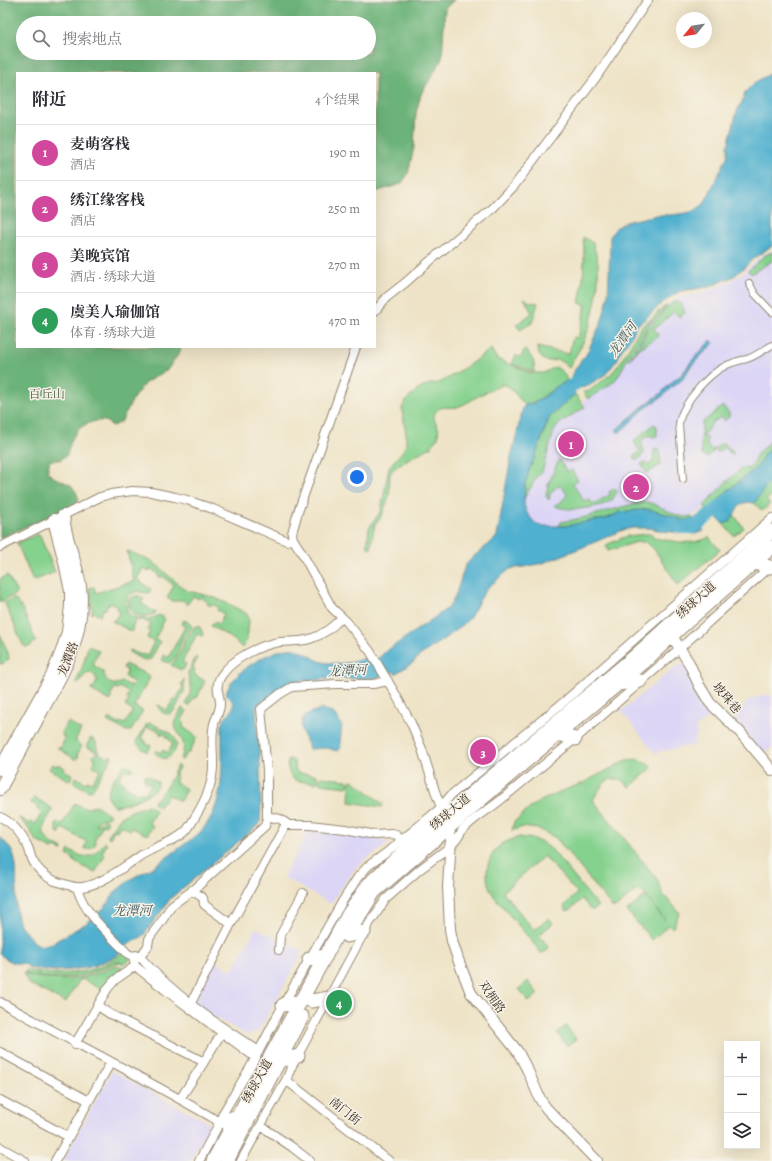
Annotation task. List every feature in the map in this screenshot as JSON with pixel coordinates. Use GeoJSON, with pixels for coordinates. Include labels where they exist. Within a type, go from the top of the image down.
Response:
{"type":"FeatureCollection","features":[{"type":"Feature","properties":{"kind":"main road","name":"龙潭路"},"geometry":{"type":"LineString","coordinates":[[0,769],[52,676],[68,632],[71,606],[70,591],[58,518]]}},
{"type":"Feature","properties":{"kind":"main road","name":"龙潭路"},"geometry":{"type":"LineString","coordinates":[[0,789],[60,679],[77,637],[80,611],[80,590],[66,536],[58,518]]}},
{"type":"Feature","properties":{"kind":"main road","name":"绣球大道"},"geometry":{"type":"LineString","coordinates":[[227,1161],[279,1061],[326,956],[349,913],[369,884],[414,842],[445,817],[558,734],[618,684],[668,632],[772,531]]}},
{"type":"Feature","properties":{"kind":"main road","name":"绣球大道"},"geometry":{"type":"LineString","coordinates":[[213,1161],[272,1054],[374,892],[492,768],[575,707],[635,656],[668,632],[772,547]]}},
{"type":"Feature","properties":{"kind":"main road"},"geometry":{"type":"LineString","coordinates":[[754,563],[771,566]]}},
{"type":"Feature","properties":{"kind":"main road"},"geometry":{"type":"LineString","coordinates":[[650,627],[668,632]]}},
{"type":"Feature","properties":{"kind":"main road"},"geometry":{"type":"LineString","coordinates":[[618,684],[640,681]]}},
{"type":"Feature","properties":{"kind":"main road"},"geometry":{"type":"LineString","coordinates":[[562,704],[575,707]]}},
{"type":"Feature","properties":{"kind":"main road"},"geometry":{"type":"LineString","coordinates":[[558,734],[575,739]]}},
{"type":"Feature","properties":{"kind":"main road"},"geometry":{"type":"LineString","coordinates":[[347,936],[364,932]]}},
{"type":"Feature","properties":{"kind":"main road"},"geometry":{"type":"LineString","coordinates":[[309,959],[326,956]]}},
{"type":"Feature","properties":{"kind":"main road"},"geometry":{"type":"LineString","coordinates":[[283,1005],[330,998]]}},
{"type":"Feature","properties":{"kind":"main road"},"geometry":{"type":"LineString","coordinates":[[279,1061],[298,1056]]}},
{"type":"Feature","properties":{"kind":"main road"},"geometry":{"type":"LineString","coordinates":[[220,1122],[238,1116]]}},
{"type":"Feature","properties":{"kind":"street"},"geometry":{"type":"LineString","coordinates":[[376,310],[387,297],[492,208],[514,186],[597,76],[648,0]]}},
{"type":"Feature","properties":{"kind":"street"},"geometry":{"type":"LineString","coordinates":[[749,283],[755,294],[772,312]]}},
{"type":"Feature","properties":{"kind":"street"},"geometry":{"type":"LineString","coordinates":[[683,479],[679,424],[680,417],[690,401],[704,382],[719,370],[733,362],[755,356],[772,345]]}},
{"type":"Feature","properties":{"kind":"street"},"geometry":{"type":"LineString","coordinates":[[199,1161],[220,1122],[223,1113],[257,1055],[283,1005],[358,877],[368,866],[402,840],[445,817],[422,749],[411,722],[370,651],[353,629],[332,608],[293,539],[292,533],[298,512],[356,348]]}},
{"type":"Feature","properties":{"kind":"street"},"geometry":{"type":"LineString","coordinates":[[0,547],[100,497],[132,491],[151,492],[187,500],[213,509],[287,541],[293,539]]}},
{"type":"Feature","properties":{"kind":"street"},"geometry":{"type":"LineString","coordinates":[[492,768],[772,518]]}},
{"type":"Feature","properties":{"kind":"street"},"geometry":{"type":"LineString","coordinates":[[240,1161],[286,1080],[364,932],[386,899],[419,870],[450,846],[457,839],[463,829],[575,739],[640,681],[680,648],[771,566]]}},
{"type":"Feature","properties":{"kind":"street"},"geometry":{"type":"LineString","coordinates":[[0,817],[7,820],[20,834],[39,870],[54,880],[77,887],[94,884],[104,880],[151,850],[172,841],[186,831],[208,794],[213,762],[212,733],[221,703],[217,692],[217,685],[220,677],[240,657],[258,648],[279,642],[303,641],[319,636],[334,626],[342,617]]}},
{"type":"Feature","properties":{"kind":"street","name":"坡珠巷"},"geometry":{"type":"LineString","coordinates":[[668,632],[689,663],[710,703],[739,731],[772,770]]}},
{"type":"Feature","properties":{"kind":"street"},"geometry":{"type":"LineString","coordinates":[[76,1044],[108,988],[115,980],[135,966],[136,956],[148,946],[149,939],[172,905],[192,890],[265,826],[267,818],[267,770],[261,709],[280,694],[292,687],[336,684],[373,684],[386,679]]}},
{"type":"Feature","properties":{"kind":"street"},"geometry":{"type":"LineString","coordinates":[[267,818],[271,817],[280,819],[289,825],[310,825],[345,829],[375,835],[392,834],[402,840]]}},
{"type":"Feature","properties":{"kind":"street","name":"双拥路"},"geometry":{"type":"LineString","coordinates":[[445,817],[451,838],[448,887],[450,929],[454,948],[468,988],[488,1016],[518,1052],[540,1099],[546,1108],[597,1161]]}},
{"type":"Feature","properties":{"kind":"street"},"geometry":{"type":"LineString","coordinates":[[191,1003],[231,924],[286,824]]}},
{"type":"Feature","properties":{"kind":"street"},"geometry":{"type":"LineString","coordinates":[[77,887],[80,896],[91,916],[128,954],[136,956],[172,989],[257,1055]]}},
{"type":"Feature","properties":{"kind":"street"},"geometry":{"type":"LineString","coordinates":[[192,890],[203,898],[206,906],[231,924]]}},
{"type":"Feature","properties":{"kind":"street"},"geometry":{"type":"LineString","coordinates":[[278,950],[280,936],[303,893]]}},
{"type":"Feature","properties":{"kind":"street"},"geometry":{"type":"LineString","coordinates":[[135,966],[222,1032],[257,1055]]}},
{"type":"Feature","properties":{"kind":"street"},"geometry":{"type":"LineString","coordinates":[[0,1002],[76,1044],[180,1098],[220,1122]]}},
{"type":"Feature","properties":{"kind":"street"},"geometry":{"type":"LineString","coordinates":[[98,1006],[110,1014],[204,1062]]}},
{"type":"Feature","properties":{"kind":"street"},"geometry":{"type":"LineString","coordinates":[[180,1098],[222,1032]]}},
{"type":"Feature","properties":{"kind":"street"},"geometry":{"type":"LineString","coordinates":[[0,1052],[89,1101]]}},
{"type":"Feature","properties":{"kind":"street"},"geometry":{"type":"LineString","coordinates":[[55,1161],[111,1062]]}},
{"type":"Feature","properties":{"kind":"street","name":"南门街"},"geometry":{"type":"LineString","coordinates":[[286,1080],[389,1161]]}},
{"type":"Feature","properties":{"kind":"street"},"geometry":{"type":"LineString","coordinates":[[0,1100],[69,1137]]}},
{"type":"Feature","properties":{"kind":"street"},"geometry":{"type":"LineString","coordinates":[[261,1126],[292,1146],[310,1161]]}},
{"type":"Feature","properties":{"kind":"street"},"geometry":{"type":"LineString","coordinates":[[0,1148],[15,1159]]}},
{"type":"Feature","properties":{"kind":"street"},"geometry":{"type":"LineString","coordinates":[[0,1151],[15,1159],[25,1161]]}},
{"type":"Feature","properties":{"kind":"shaded area"},"geometry":{"type":"Polygon","coordinates":[[[772,250],[772,440],[755,456],[754,462],[748,469],[743,467],[723,485],[701,510],[685,518],[650,502],[638,503],[562,522],[559,526],[544,526],[538,525],[534,522],[527,513],[524,505],[524,499],[536,478],[542,472],[554,431],[560,423],[585,407],[582,402],[617,378],[650,323],[667,305],[677,298],[705,292],[727,283],[743,273],[760,257],[772,250]],[[711,340],[679,376],[617,430],[618,433],[643,410],[682,380],[711,340]]]}},
{"type":"Feature","properties":{"kind":"shaded area"},"geometry":{"type":"Polygon","coordinates":[[[686,664],[715,714],[695,728],[698,735],[694,740],[695,745],[663,751],[661,749],[656,754],[621,711],[675,667],[686,664]]]}},
{"type":"Feature","properties":{"kind":"shaded area"},"geometry":{"type":"Polygon","coordinates":[[[768,695],[772,696],[772,747],[763,754],[734,720],[748,701],[757,697],[768,695]]]}},
{"type":"Feature","properties":{"kind":"shaded area"},"geometry":{"type":"Polygon","coordinates":[[[309,830],[381,839],[388,842],[387,845],[358,865],[331,904],[283,877],[309,830]]]}},
{"type":"Feature","properties":{"kind":"shaded area"},"geometry":{"type":"Polygon","coordinates":[[[256,928],[303,951],[259,1030],[255,1033],[247,1035],[212,1015],[197,1004],[196,1000],[215,961],[232,971],[256,928]]]}},
{"type":"Feature","properties":{"kind":"shaded area"},"geometry":{"type":"Polygon","coordinates":[[[112,1071],[207,1122],[209,1127],[190,1161],[63,1161],[112,1071]]]}},
{"type":"Feature","properties":{"kind":"green space","name":"百丘山"},"geometry":{"type":"Polygon","coordinates":[[[0,0],[454,0],[445,8],[442,59],[421,94],[416,113],[414,147],[408,174],[401,184],[376,192],[376,72],[16,72],[16,348],[181,348],[180,352],[167,370],[145,383],[134,397],[121,422],[113,426],[105,421],[95,421],[86,424],[75,434],[67,455],[60,460],[50,460],[47,472],[55,478],[71,485],[79,500],[75,505],[0,538],[0,0]]]}},
{"type":"Feature","properties":{"kind":"green space"},"geometry":{"type":"Polygon","coordinates":[[[583,237],[593,243],[598,264],[597,289],[592,316],[584,341],[569,368],[558,360],[543,360],[537,347],[569,354],[573,337],[578,338],[586,305],[579,303],[584,270],[583,237]]]}},
{"type":"Feature","properties":{"kind":"green space"},"geometry":{"type":"Polygon","coordinates":[[[772,252],[772,261],[751,274],[748,271],[764,256],[772,252]]]}},
{"type":"Feature","properties":{"kind":"green space"},"geometry":{"type":"Polygon","coordinates":[[[524,298],[530,302],[538,303],[532,323],[520,330],[516,325],[532,313],[524,298]]]}},
{"type":"Feature","properties":{"kind":"green space"},"geometry":{"type":"Polygon","coordinates":[[[674,302],[678,302],[682,305],[685,313],[680,317],[674,312],[654,329],[659,336],[640,348],[629,360],[642,341],[647,330],[666,308],[674,302]]]}},
{"type":"Feature","properties":{"kind":"green space"},"geometry":{"type":"Polygon","coordinates":[[[667,305],[650,323],[617,378],[588,399],[583,392],[587,392],[592,389],[611,374],[620,363],[641,327],[667,305]]]}},
{"type":"Feature","properties":{"kind":"green space"},"geometry":{"type":"Polygon","coordinates":[[[491,349],[497,359],[531,373],[543,373],[556,367],[563,373],[567,381],[537,401],[525,405],[509,387],[502,385],[461,406],[437,410],[434,417],[438,428],[438,437],[431,447],[408,459],[396,467],[390,474],[389,496],[382,516],[375,524],[371,549],[367,546],[369,528],[381,511],[389,467],[405,447],[406,434],[402,408],[404,404],[417,390],[430,384],[441,382],[491,349]]]}},
{"type":"Feature","properties":{"kind":"green space"},"geometry":{"type":"Polygon","coordinates":[[[526,350],[534,363],[534,372],[512,364],[516,355],[519,357],[524,354],[522,352],[526,350]]]}},
{"type":"Feature","properties":{"kind":"green space"},"geometry":{"type":"Polygon","coordinates":[[[575,394],[585,407],[560,423],[554,431],[542,472],[536,478],[524,499],[525,485],[530,468],[549,418],[575,394]]]}},
{"type":"Feature","properties":{"kind":"green space"},"geometry":{"type":"Polygon","coordinates":[[[721,407],[724,407],[729,413],[729,417],[725,421],[722,417],[713,422],[703,436],[707,438],[707,445],[712,450],[723,443],[732,451],[733,456],[724,447],[718,452],[715,450],[707,457],[702,455],[702,423],[721,407]]]}},
{"type":"Feature","properties":{"kind":"green space"},"geometry":{"type":"Polygon","coordinates":[[[654,424],[657,426],[657,436],[652,437],[650,435],[641,441],[644,452],[643,455],[636,461],[634,456],[640,452],[634,441],[654,424]]]}},
{"type":"Feature","properties":{"kind":"green space"},"geometry":{"type":"Polygon","coordinates":[[[772,440],[772,448],[764,454],[756,468],[726,492],[709,509],[704,506],[723,485],[743,467],[748,469],[754,462],[758,453],[772,440]]]}},
{"type":"Feature","properties":{"kind":"green space"},"geometry":{"type":"Polygon","coordinates":[[[659,449],[661,465],[647,473],[641,464],[650,464],[653,459],[654,450],[659,449]]]}},
{"type":"Feature","properties":{"kind":"green space"},"geometry":{"type":"Polygon","coordinates":[[[559,459],[567,472],[571,469],[578,480],[573,484],[584,501],[589,499],[593,504],[610,495],[609,492],[615,488],[617,492],[612,500],[592,507],[575,509],[566,509],[554,505],[560,503],[567,495],[561,486],[557,486],[550,494],[549,500],[546,496],[548,485],[559,459]]]}},
{"type":"Feature","properties":{"kind":"green space"},"geometry":{"type":"Polygon","coordinates":[[[772,481],[772,495],[766,500],[770,504],[762,511],[754,503],[766,486],[772,481]]]}},
{"type":"Feature","properties":{"kind":"green space"},"geometry":{"type":"Polygon","coordinates":[[[646,502],[652,503],[679,516],[691,516],[694,519],[683,520],[647,509],[620,512],[601,520],[559,526],[561,522],[646,502]]]}},
{"type":"Feature","properties":{"kind":"green space"},"geometry":{"type":"Polygon","coordinates":[[[734,515],[744,528],[734,536],[723,524],[729,522],[734,515]]]}},
{"type":"Feature","properties":{"kind":"green space"},"geometry":{"type":"Polygon","coordinates":[[[39,534],[55,572],[33,581],[17,543],[39,534]]]}},
{"type":"Feature","properties":{"kind":"green space"},"geometry":{"type":"Polygon","coordinates":[[[652,534],[653,538],[681,542],[696,542],[709,537],[720,550],[678,585],[654,549],[646,542],[637,542],[608,551],[606,545],[627,536],[652,534]]]}},
{"type":"Feature","properties":{"kind":"green space"},"geometry":{"type":"Polygon","coordinates":[[[127,551],[150,560],[188,591],[213,597],[247,614],[249,621],[247,640],[242,648],[233,639],[211,626],[214,622],[219,624],[224,614],[217,610],[218,607],[212,604],[211,606],[207,604],[208,602],[200,597],[199,599],[193,596],[187,605],[184,600],[170,600],[167,598],[174,585],[162,576],[161,578],[158,576],[159,574],[151,569],[149,571],[143,568],[137,579],[151,589],[149,593],[135,592],[130,595],[126,601],[127,611],[136,618],[154,618],[159,615],[165,619],[155,639],[160,642],[151,659],[142,659],[129,652],[130,650],[147,656],[154,642],[147,638],[150,631],[148,630],[151,624],[141,619],[139,621],[136,620],[132,628],[132,632],[112,621],[115,620],[120,611],[117,609],[118,607],[111,603],[109,605],[108,604],[105,610],[103,609],[100,616],[93,612],[92,614],[89,588],[94,587],[96,593],[134,581],[127,551]]]}},
{"type":"Feature","properties":{"kind":"green space"},"geometry":{"type":"Polygon","coordinates":[[[7,575],[17,593],[0,603],[0,579],[7,575]]]}},
{"type":"Feature","properties":{"kind":"green space"},"geometry":{"type":"Polygon","coordinates":[[[134,596],[139,596],[144,599],[141,603],[156,613],[145,616],[133,614],[128,605],[129,600],[134,596]]]}},
{"type":"Feature","properties":{"kind":"green space"},"geometry":{"type":"Polygon","coordinates":[[[14,598],[22,608],[36,641],[31,646],[26,647],[23,645],[6,606],[5,603],[14,598]]]}},
{"type":"Feature","properties":{"kind":"green space"},"geometry":{"type":"Polygon","coordinates":[[[184,620],[190,623],[192,628],[183,637],[177,656],[169,663],[163,661],[163,655],[168,658],[185,627],[181,624],[184,620]]]}},
{"type":"Feature","properties":{"kind":"green space"},"geometry":{"type":"Polygon","coordinates":[[[195,626],[200,627],[203,634],[202,636],[197,634],[182,662],[186,664],[184,669],[181,670],[171,665],[182,650],[185,638],[192,632],[195,626]]]}},
{"type":"Feature","properties":{"kind":"green space"},"geometry":{"type":"Polygon","coordinates":[[[0,634],[9,659],[2,664],[0,664],[0,634]]]}},
{"type":"Feature","properties":{"kind":"green space"},"geometry":{"type":"Polygon","coordinates":[[[88,646],[99,651],[94,661],[94,666],[103,671],[104,676],[111,684],[123,682],[132,687],[134,682],[126,678],[126,669],[123,668],[125,664],[148,675],[150,678],[134,706],[143,711],[131,731],[126,731],[107,721],[109,718],[119,724],[120,722],[125,724],[133,711],[125,706],[129,700],[126,698],[129,693],[120,687],[118,689],[115,688],[110,696],[112,698],[110,701],[91,690],[98,679],[89,672],[86,673],[83,678],[82,677],[78,684],[76,683],[88,646]]]}},
{"type":"Feature","properties":{"kind":"green space"},"geometry":{"type":"Polygon","coordinates":[[[196,657],[197,659],[193,667],[195,669],[194,674],[205,681],[197,698],[194,697],[189,706],[186,704],[190,692],[188,673],[196,657]]]}},
{"type":"Feature","properties":{"kind":"green space"},"geometry":{"type":"Polygon","coordinates":[[[184,679],[184,692],[174,711],[169,714],[162,712],[158,705],[167,710],[173,700],[175,701],[183,687],[181,685],[184,679]]]}},
{"type":"Feature","properties":{"kind":"green space"},"geometry":{"type":"Polygon","coordinates":[[[182,708],[187,711],[182,720],[184,723],[183,727],[197,737],[189,753],[187,753],[182,760],[180,759],[184,749],[174,724],[182,708]]]}},
{"type":"Feature","properties":{"kind":"green space"},"geometry":{"type":"Polygon","coordinates":[[[68,722],[81,730],[76,742],[82,746],[76,760],[58,748],[61,748],[65,738],[61,733],[68,722]]]}},
{"type":"Feature","properties":{"kind":"green space"},"geometry":{"type":"Polygon","coordinates":[[[151,723],[174,736],[177,744],[176,748],[168,757],[162,758],[155,752],[156,750],[161,753],[163,750],[168,753],[173,743],[167,738],[167,736],[162,733],[161,735],[160,732],[154,728],[152,729],[147,727],[141,738],[146,741],[145,743],[151,746],[147,752],[136,742],[147,724],[151,723]]]}},
{"type":"Feature","properties":{"kind":"green space"},"geometry":{"type":"Polygon","coordinates":[[[91,738],[96,742],[100,753],[108,758],[110,755],[112,757],[92,790],[89,791],[73,782],[76,777],[86,783],[87,781],[92,783],[100,770],[92,765],[96,759],[93,757],[97,752],[86,746],[91,738]]]}},
{"type":"Feature","properties":{"kind":"green space"},"geometry":{"type":"Polygon","coordinates":[[[290,759],[294,761],[296,771],[299,773],[317,775],[317,782],[299,781],[293,778],[287,764],[289,763],[288,760],[290,759]]]}},
{"type":"Feature","properties":{"kind":"green space"},"geometry":{"type":"Polygon","coordinates":[[[638,759],[653,767],[630,787],[625,782],[616,779],[607,781],[601,787],[593,800],[657,879],[662,893],[680,913],[672,928],[669,925],[652,940],[627,911],[645,896],[665,920],[643,892],[637,890],[613,908],[556,838],[538,829],[522,827],[512,831],[514,822],[535,804],[559,792],[581,784],[627,760],[638,759]]]}},
{"type":"Feature","properties":{"kind":"green space"},"geometry":{"type":"Polygon","coordinates":[[[52,764],[57,766],[58,764],[65,768],[64,770],[73,775],[70,781],[49,769],[52,764]]]}},
{"type":"Feature","properties":{"kind":"green space"},"geometry":{"type":"Polygon","coordinates":[[[124,764],[133,768],[133,770],[131,769],[130,771],[125,769],[119,779],[124,783],[124,785],[139,794],[140,792],[145,794],[151,784],[144,780],[145,778],[143,777],[147,775],[158,782],[158,785],[144,796],[126,804],[115,806],[110,802],[107,792],[124,764]]]}},
{"type":"Feature","properties":{"kind":"green space"},"geometry":{"type":"Polygon","coordinates":[[[177,765],[179,767],[175,775],[177,778],[175,782],[186,789],[180,801],[168,795],[159,807],[153,802],[164,790],[177,765]]]}},
{"type":"Feature","properties":{"kind":"green space"},"geometry":{"type":"Polygon","coordinates":[[[319,778],[347,780],[348,786],[321,784],[319,783],[319,778]]]}},
{"type":"Feature","properties":{"kind":"green space"},"geometry":{"type":"Polygon","coordinates":[[[350,780],[354,781],[383,804],[382,807],[349,802],[350,780]]]}},
{"type":"Feature","properties":{"kind":"green space"},"geometry":{"type":"Polygon","coordinates":[[[34,797],[53,809],[45,824],[44,832],[48,840],[62,848],[62,851],[55,847],[52,849],[36,841],[29,829],[18,817],[30,824],[31,822],[35,824],[42,813],[37,809],[37,806],[31,803],[34,797]]]}},
{"type":"Feature","properties":{"kind":"green space"},"geometry":{"type":"Polygon","coordinates":[[[75,803],[85,808],[90,808],[96,805],[109,814],[109,817],[96,823],[97,825],[105,820],[107,822],[106,825],[103,824],[94,841],[96,842],[95,844],[90,849],[84,848],[87,842],[62,828],[59,834],[57,830],[57,822],[62,825],[75,803]]]}},
{"type":"Feature","properties":{"kind":"green space"},"geometry":{"type":"Polygon","coordinates":[[[148,805],[156,811],[149,823],[153,826],[147,835],[132,828],[130,830],[120,825],[117,831],[114,830],[110,838],[108,837],[114,825],[122,816],[148,805]]]}},
{"type":"Feature","properties":{"kind":"green space"},"geometry":{"type":"Polygon","coordinates":[[[519,837],[533,839],[543,843],[552,850],[597,905],[597,908],[591,910],[582,899],[570,910],[566,911],[564,906],[577,893],[544,856],[503,892],[534,930],[549,918],[553,923],[539,935],[546,943],[548,948],[545,952],[541,953],[494,897],[487,878],[488,866],[493,854],[502,844],[519,837]]]}},
{"type":"Feature","properties":{"kind":"green space"},"geometry":{"type":"Polygon","coordinates":[[[105,842],[107,844],[102,853],[105,855],[95,873],[73,861],[74,859],[67,855],[69,850],[80,855],[93,855],[105,842]]]}},
{"type":"Feature","properties":{"kind":"green space"},"geometry":{"type":"Polygon","coordinates":[[[123,952],[130,959],[124,964],[120,962],[111,964],[97,971],[80,976],[51,978],[33,976],[25,973],[26,970],[56,974],[97,968],[108,963],[123,952]]]}},
{"type":"Feature","properties":{"kind":"green space"},"geometry":{"type":"Polygon","coordinates":[[[116,965],[123,967],[108,980],[103,986],[102,990],[82,979],[79,981],[66,1002],[29,984],[23,973],[41,978],[59,980],[87,977],[116,965]]]}},
{"type":"Feature","properties":{"kind":"green space"},"geometry":{"type":"Polygon","coordinates":[[[528,981],[538,994],[529,1002],[519,989],[528,981]]]}},
{"type":"Feature","properties":{"kind":"green space"},"geometry":{"type":"Polygon","coordinates":[[[566,1026],[576,1039],[567,1046],[557,1033],[566,1026]]]}},
{"type":"Feature","properties":{"kind":"water"},"geometry":{"type":"Polygon","coordinates":[[[772,73],[772,246],[754,258],[734,276],[709,287],[681,291],[662,303],[636,326],[633,334],[619,354],[618,359],[605,375],[585,387],[578,388],[571,376],[586,355],[601,323],[606,306],[608,296],[610,237],[613,232],[617,227],[625,222],[657,215],[686,213],[694,211],[704,204],[728,155],[728,145],[737,111],[743,100],[745,92],[755,82],[772,73]]]}},
{"type":"Feature","properties":{"kind":"water"},"geometry":{"type":"Polygon","coordinates":[[[711,340],[714,343],[691,366],[682,380],[643,410],[619,433],[616,430],[680,376],[711,340]]]}},
{"type":"Feature","properties":{"kind":"water","name":"龙潭河"},"geometry":{"type":"Polygon","coordinates":[[[567,381],[575,394],[549,418],[525,485],[524,505],[527,513],[534,522],[538,525],[544,526],[566,526],[601,520],[620,512],[647,509],[683,520],[694,519],[704,531],[695,534],[649,528],[633,528],[623,530],[543,563],[510,569],[486,589],[469,619],[451,634],[418,657],[414,662],[395,674],[394,672],[391,672],[376,678],[368,679],[337,678],[291,682],[279,689],[257,706],[256,709],[260,763],[260,822],[171,898],[143,936],[129,944],[114,957],[90,967],[71,970],[54,971],[29,968],[21,963],[14,963],[1,955],[0,837],[7,844],[13,854],[16,866],[16,903],[18,920],[30,938],[43,946],[49,945],[85,924],[105,907],[115,892],[129,880],[155,866],[197,835],[207,824],[214,811],[218,798],[222,768],[222,724],[233,707],[231,699],[226,694],[236,677],[254,662],[265,656],[286,649],[298,650],[326,663],[348,663],[365,658],[372,664],[385,652],[448,608],[455,597],[465,566],[497,536],[511,457],[523,408],[525,405],[541,399],[556,387],[567,381]]]}},
{"type":"Feature","properties":{"kind":"water"},"geometry":{"type":"Polygon","coordinates":[[[772,448],[772,481],[766,486],[754,503],[747,502],[743,504],[739,507],[732,519],[723,524],[709,509],[726,492],[756,468],[764,454],[772,448]]]}},
{"type":"Feature","properties":{"kind":"water"},"geometry":{"type":"Polygon","coordinates":[[[321,709],[330,711],[337,717],[342,726],[340,742],[341,748],[338,751],[328,748],[309,749],[304,737],[301,725],[303,718],[312,712],[321,709]]]}},
{"type":"Feature","properties":{"kind":"waterway","name":"龙潭河"},"geometry":{"type":"LineString","coordinates":[[556,398],[590,372]]}},
{"type":"Feature","properties":{"kind":"waterway","name":"龙潭河"},"geometry":{"type":"LineString","coordinates":[[680,527],[694,527],[727,502]]}},
{"type":"Feature","properties":{"kind":"place","name":"麦萌客栈"},"geometry":{"type":"Point","coordinates":[571,444]}},
{"type":"Feature","properties":{"kind":"place","name":"绣江缘客栈"},"geometry":{"type":"Point","coordinates":[636,487]}},
{"type":"Feature","properties":{"kind":"place","name":"美晚宾馆"},"geometry":{"type":"Point","coordinates":[483,752]}},
{"type":"Feature","properties":{"kind":"place","name":"虞美人瑜伽馆"},"geometry":{"type":"Point","coordinates":[339,1003]}}]}
